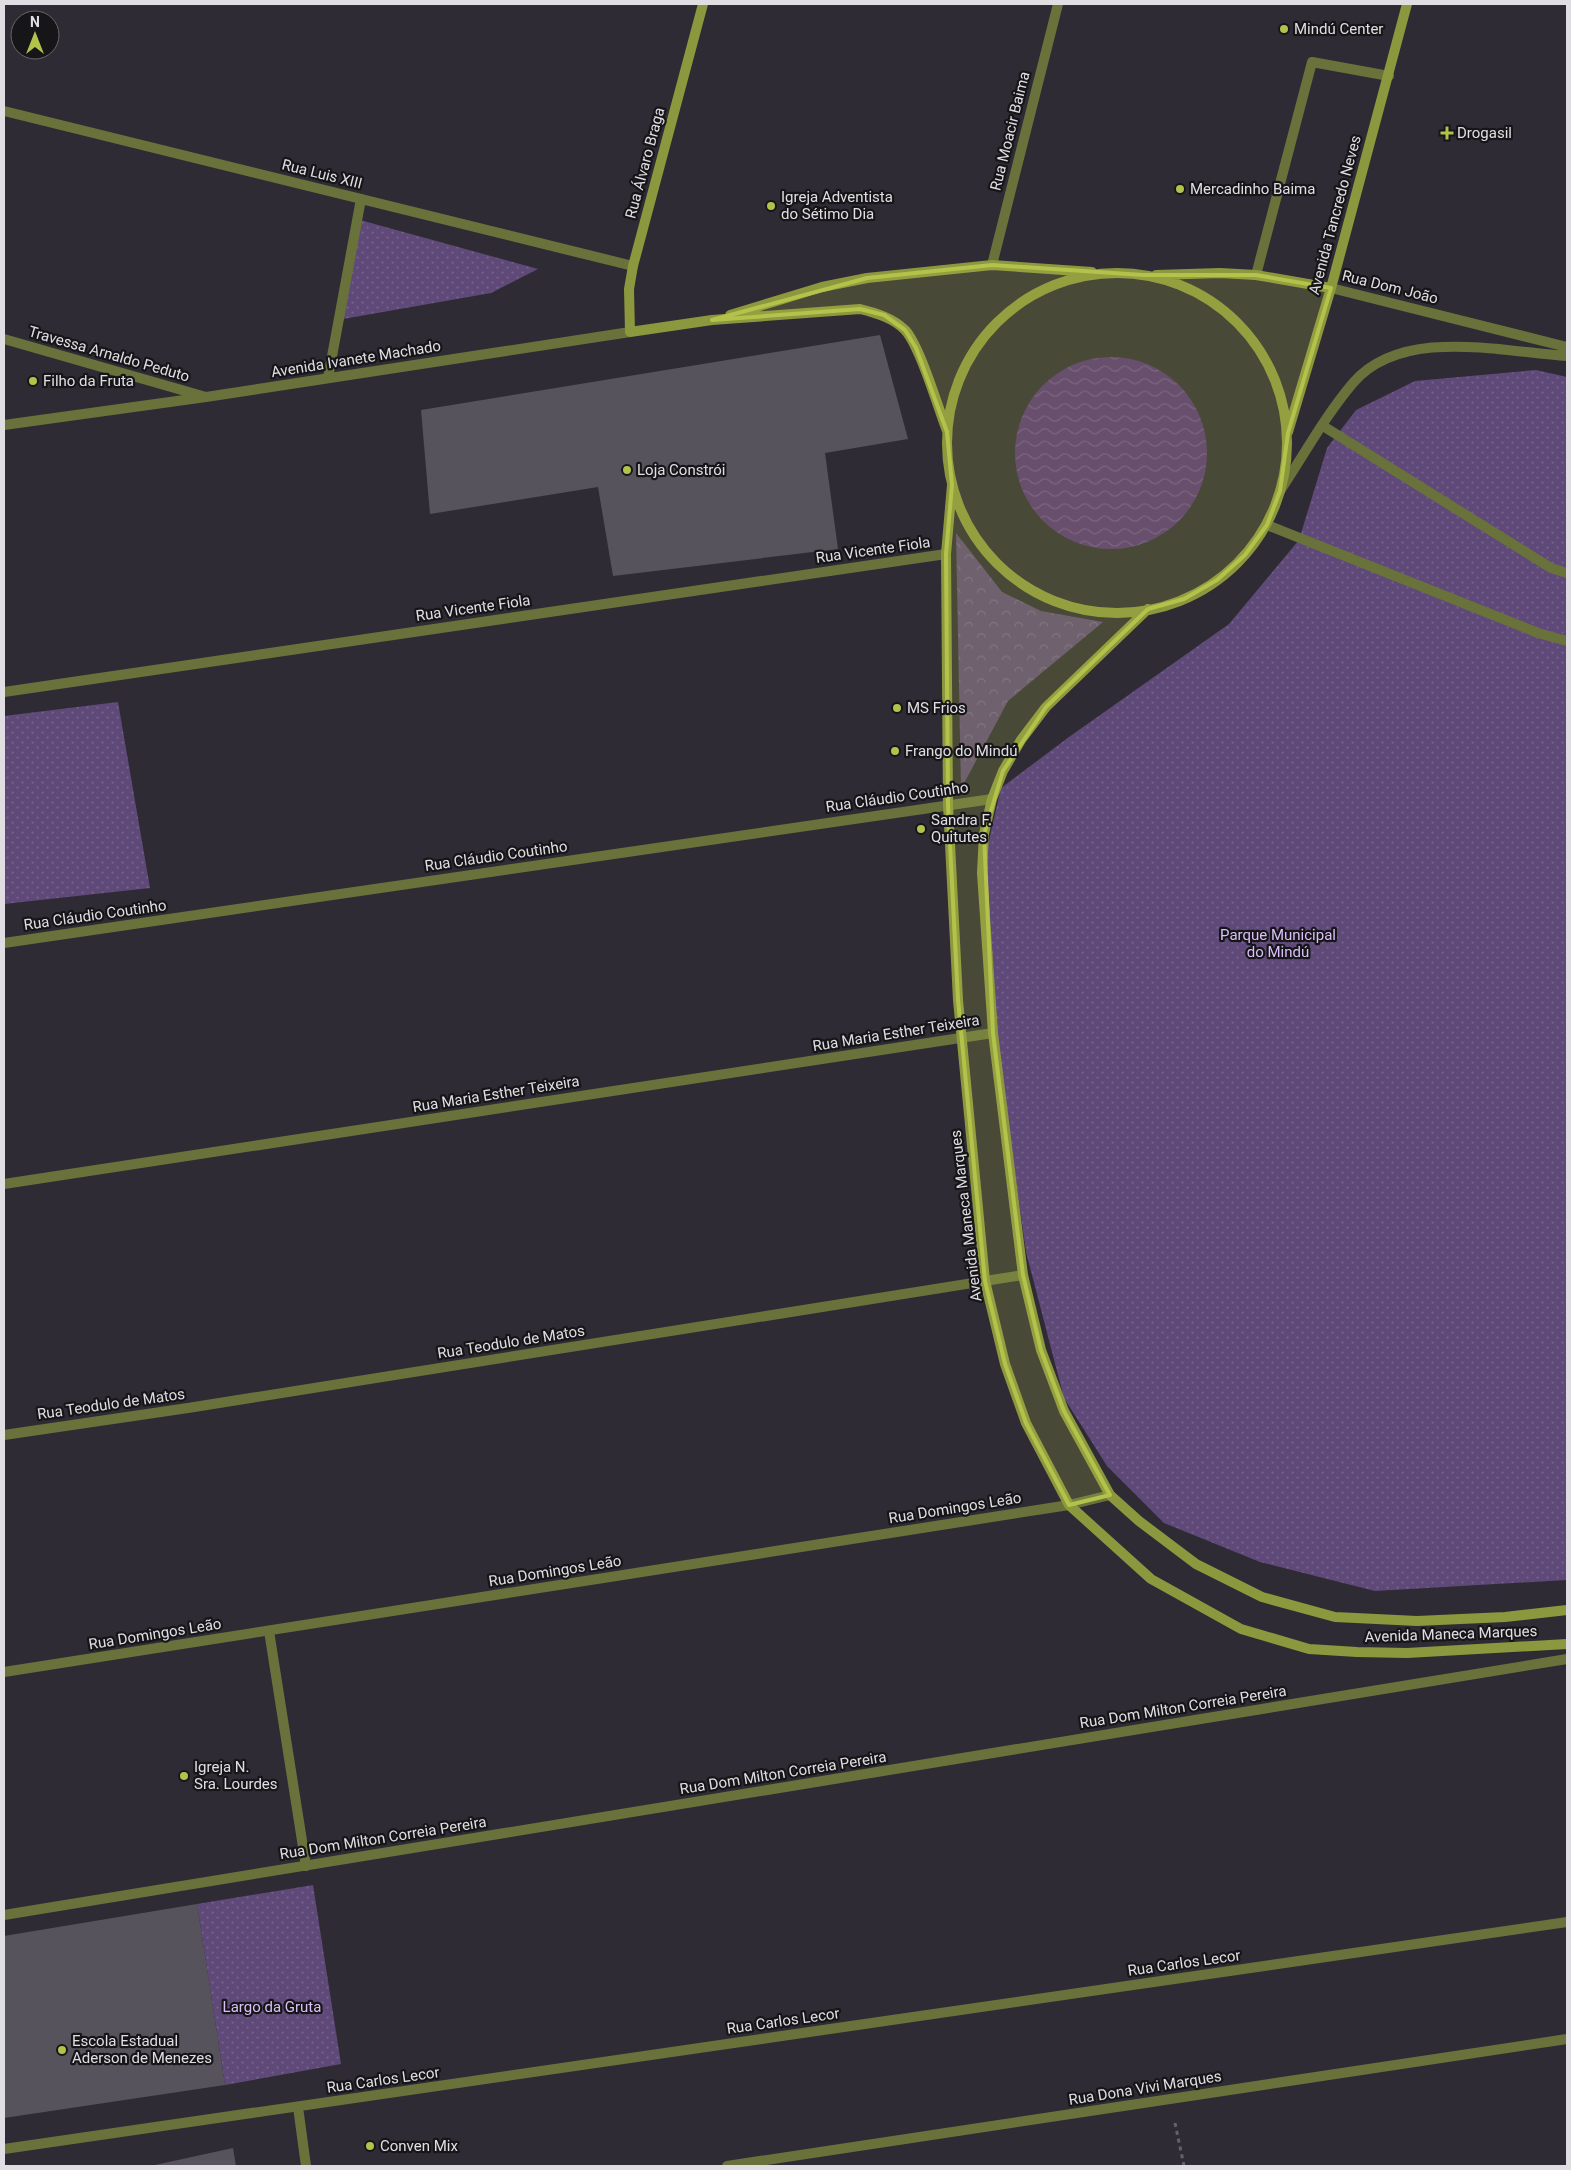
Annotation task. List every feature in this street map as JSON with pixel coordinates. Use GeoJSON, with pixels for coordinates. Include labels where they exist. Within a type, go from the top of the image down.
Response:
{"type":"FeatureCollection","features":[{"type":"Feature","properties":{"kind":"main road","name":"Rua Álvaro Braga"},"geometry":{"type":"LineString","coordinates":[[630,332],[629,290],[633,266],[703,4]]}},
{"type":"Feature","properties":{"kind":"main road","name":"Avenida Tancredo Neves"},"geometry":{"type":"LineString","coordinates":[[1288,433],[1331,288],[1407,4]]}},
{"type":"Feature","properties":{"kind":"main road","name":"Avenida Ivanete Machado"},"geometry":{"type":"LineString","coordinates":[[712,320],[822,287],[858,280],[992,265],[1103,273]]}},
{"type":"Feature","properties":{"kind":"main road"},"geometry":{"type":"LineString","coordinates":[[1103,273],[1142,275],[1180,285],[1214,303],[1243,329],[1266,360],[1281,396],[1288,433],[1287,462],[1280,491],[1267,525],[1245,555],[1217,580],[1184,599],[1148,610],[1105,612],[1064,604],[1025,586],[992,559],[967,524],[952,485],[947,459],[947,432],[954,392],[970,355],[995,323],[1027,299],[1064,281],[1103,273]]}},
{"type":"Feature","properties":{"kind":"main road","name":"Rua Dom João"},"geometry":{"type":"LineString","coordinates":[[1142,275],[1220,273],[1256,275],[1331,288]]}},
{"type":"Feature","properties":{"kind":"main road","name":"Avenida Ivanete Machado"},"geometry":{"type":"LineString","coordinates":[[630,332],[712,320],[860,309],[884,315],[905,330],[916,348],[947,432]]}},
{"type":"Feature","properties":{"kind":"main road","name":"Avenida Maneca Marques"},"geometry":{"type":"LineString","coordinates":[[952,485],[946,554],[948,805],[961,1038],[985,1281],[1005,1364],[1026,1422],[1069,1505],[1151,1579],[1241,1630],[1309,1649],[1407,1653],[1567,1644]]}},
{"type":"Feature","properties":{"kind":"main road","name":"Avenida Maneca Marques"},"geometry":{"type":"LineString","coordinates":[[1148,610],[1046,707],[1021,740],[1003,771],[992,799],[984,834],[982,873],[993,1033],[1023,1276],[1041,1350],[1064,1411],[1110,1495],[1139,1521],[1196,1564],[1262,1597],[1335,1616],[1417,1621],[1567,1610]]}},
{"type":"Feature","properties":{"kind":"street","name":"Rua Moacir Baima"},"geometry":{"type":"LineString","coordinates":[[992,265],[1058,4]]}},
{"type":"Feature","properties":{"kind":"street"},"geometry":{"type":"LineString","coordinates":[[1256,275],[1312,62],[1389,76]]}},
{"type":"Feature","properties":{"kind":"street","name":"Rua Luis XIII"},"geometry":{"type":"LineString","coordinates":[[4,111],[633,266]]}},
{"type":"Feature","properties":{"kind":"street"},"geometry":{"type":"LineString","coordinates":[[328,378],[361,199]]}},
{"type":"Feature","properties":{"kind":"street","name":"Rua Dom João"},"geometry":{"type":"LineString","coordinates":[[1331,288],[1567,347]]}},
{"type":"Feature","properties":{"kind":"street","name":"Avenida Ivanete Machado"},"geometry":{"type":"LineString","coordinates":[[4,425],[206,397],[630,332]]}},
{"type":"Feature","properties":{"kind":"street","name":"Travessa Arnaldo Peduto"},"geometry":{"type":"LineString","coordinates":[[4,339],[206,397]]}},
{"type":"Feature","properties":{"kind":"street"},"geometry":{"type":"LineString","coordinates":[[1280,491],[1354,382],[1382,360],[1424,348],[1466,346],[1567,356]]}},
{"type":"Feature","properties":{"kind":"street"},"geometry":{"type":"LineString","coordinates":[[1323,426],[1551,568],[1567,573]]}},
{"type":"Feature","properties":{"kind":"street"},"geometry":{"type":"LineString","coordinates":[[1267,525],[1538,633],[1567,641]]}},
{"type":"Feature","properties":{"kind":"street","name":"Rua Vicente Fiola"},"geometry":{"type":"LineString","coordinates":[[4,692],[946,554]]}},
{"type":"Feature","properties":{"kind":"street","name":"Rua Cláudio Coutinho"},"geometry":{"type":"LineString","coordinates":[[4,943],[992,799]]}},
{"type":"Feature","properties":{"kind":"street","name":"Rua Maria Esther Teixeira"},"geometry":{"type":"LineString","coordinates":[[4,1184],[993,1033]]}},
{"type":"Feature","properties":{"kind":"street","name":"Rua Teodulo de Matos"},"geometry":{"type":"LineString","coordinates":[[4,1435],[188,1408],[1023,1276]]}},
{"type":"Feature","properties":{"kind":"street","name":"Rua Domingos Leão"},"geometry":{"type":"LineString","coordinates":[[4,1672],[1069,1505],[1110,1495]]}},
{"type":"Feature","properties":{"kind":"street"},"geometry":{"type":"LineString","coordinates":[[269,1631],[306,1866]]}},
{"type":"Feature","properties":{"kind":"street","name":"Rua Dom Milton Correia Pereira"},"geometry":{"type":"LineString","coordinates":[[4,1915],[1567,1659]]}},
{"type":"Feature","properties":{"kind":"street","name":"Rua Carlos Lecor"},"geometry":{"type":"LineString","coordinates":[[4,2149],[1567,1922]]}},
{"type":"Feature","properties":{"kind":"street","name":"Rua Dona Vivi Marques"},"geometry":{"type":"LineString","coordinates":[[727,2166],[1567,2039]]}},
{"type":"Feature","properties":{"kind":"street"},"geometry":{"type":"LineString","coordinates":[[298,2107],[306,2166]]}},
{"type":"Feature","properties":{"kind":"path"},"geometry":{"type":"LineString","coordinates":[[1170,2099],[1184,2166]]}},
{"type":"Feature","properties":{"kind":"highlighted area"},"geometry":{"type":"Polygon","coordinates":[[[992,265],[1143,275],[1256,275],[1331,288],[1288,433],[1280,491],[1267,525],[1245,555],[1217,580],[1184,599],[1148,609],[1046,707],[1003,771],[984,834],[993,1033],[1023,1275],[1041,1350],[1064,1411],[1110,1495],[1069,1505],[1026,1423],[1005,1364],[985,1281],[958,1000],[948,805],[946,554],[952,485],[947,432],[916,348],[905,330],[884,315],[860,309],[712,320],[867,278],[992,265]]]}},
{"type":"Feature","properties":{"kind":"green space"},"geometry":{"type":"Polygon","coordinates":[[[360,220],[538,269],[491,293],[343,319],[360,220]]]}},
{"type":"Feature","properties":{"kind":"green space","name":"Parque Municipal do Mindú"},"geometry":{"type":"Polygon","coordinates":[[[1536,370],[1567,377],[1567,1580],[1375,1591],[1260,1562],[1164,1523],[1107,1466],[1064,1398],[1026,1252],[993,1014],[983,866],[1001,788],[1069,737],[1229,624],[1299,540],[1327,448],[1356,410],[1415,381],[1536,370]]]}},
{"type":"Feature","properties":{"kind":"green space"},"geometry":{"type":"Polygon","coordinates":[[[956,533],[1002,592],[1041,611],[1103,622],[1008,701],[961,789],[956,533]]]}},
{"type":"Feature","properties":{"kind":"green space"},"geometry":{"type":"Polygon","coordinates":[[[118,702],[150,888],[4,904],[4,716],[118,702]]]}},
{"type":"Feature","properties":{"kind":"green space","name":"Largo da Gruta"},"geometry":{"type":"Polygon","coordinates":[[[313,1885],[341,2064],[225,2085],[197,1904],[313,1885]]]}},
{"type":"Feature","properties":{"kind":"water"},"geometry":{"type":"Polygon","coordinates":[[[1120,357],[1130,358],[1156,368],[1172,378],[1186,392],[1200,416],[1206,434],[1206,472],[1200,490],[1186,514],[1172,528],[1148,542],[1130,548],[1102,549],[1092,548],[1066,538],[1050,528],[1036,514],[1022,490],[1016,472],[1015,444],[1016,434],[1026,408],[1036,392],[1050,378],[1074,364],[1092,358],[1120,357]]]}},
{"type":"Feature","properties":{"kind":"building","name":"Loja Constrói"},"geometry":{"type":"Polygon","coordinates":[[[880,335],[908,439],[825,453],[838,549],[613,576],[598,487],[430,514],[421,410],[880,335]]]}},
{"type":"Feature","properties":{"kind":"building"},"geometry":{"type":"Polygon","coordinates":[[[197,1904],[225,2085],[4,2118],[4,1936],[197,1904]]]}},
{"type":"Feature","properties":{"kind":"building"},"geometry":{"type":"Polygon","coordinates":[[[233,2148],[236,2166],[155,2165],[233,2148]]]}},
{"type":"Feature","properties":{"kind":"place","name":"Mindú Center"},"geometry":{"type":"Point","coordinates":[1284,29]}},
{"type":"Feature","properties":{"kind":"place","name":"Drogasil"},"geometry":{"type":"Point","coordinates":[1447,133]}},
{"type":"Feature","properties":{"kind":"place","name":"Mercadinho Baima"},"geometry":{"type":"Point","coordinates":[1180,189]}},
{"type":"Feature","properties":{"kind":"place","name":"Igreja Adventista do Sétimo Dia"},"geometry":{"type":"Point","coordinates":[771,206]}},
{"type":"Feature","properties":{"kind":"place","name":"Filho da Fruta"},"geometry":{"type":"Point","coordinates":[33,381]}},
{"type":"Feature","properties":{"kind":"place","name":"Loja Constrói"},"geometry":{"type":"Point","coordinates":[627,470]}},
{"type":"Feature","properties":{"kind":"place","name":"MS Frios"},"geometry":{"type":"Point","coordinates":[897,708]}},
{"type":"Feature","properties":{"kind":"place","name":"Frango do Mindú"},"geometry":{"type":"Point","coordinates":[895,751]}},
{"type":"Feature","properties":{"kind":"place","name":"Sandra F. Quitutes"},"geometry":{"type":"Point","coordinates":[921,829]}},
{"type":"Feature","properties":{"kind":"place","name":"Igreja N. Sra. Lourdes"},"geometry":{"type":"Point","coordinates":[184,1776]}},
{"type":"Feature","properties":{"kind":"place","name":"Escola Estadual Aderson de Menezes"},"geometry":{"type":"Point","coordinates":[62,2050]}},
{"type":"Feature","properties":{"kind":"place","name":"Conven Mix"},"geometry":{"type":"Point","coordinates":[370,2146]}}]}
